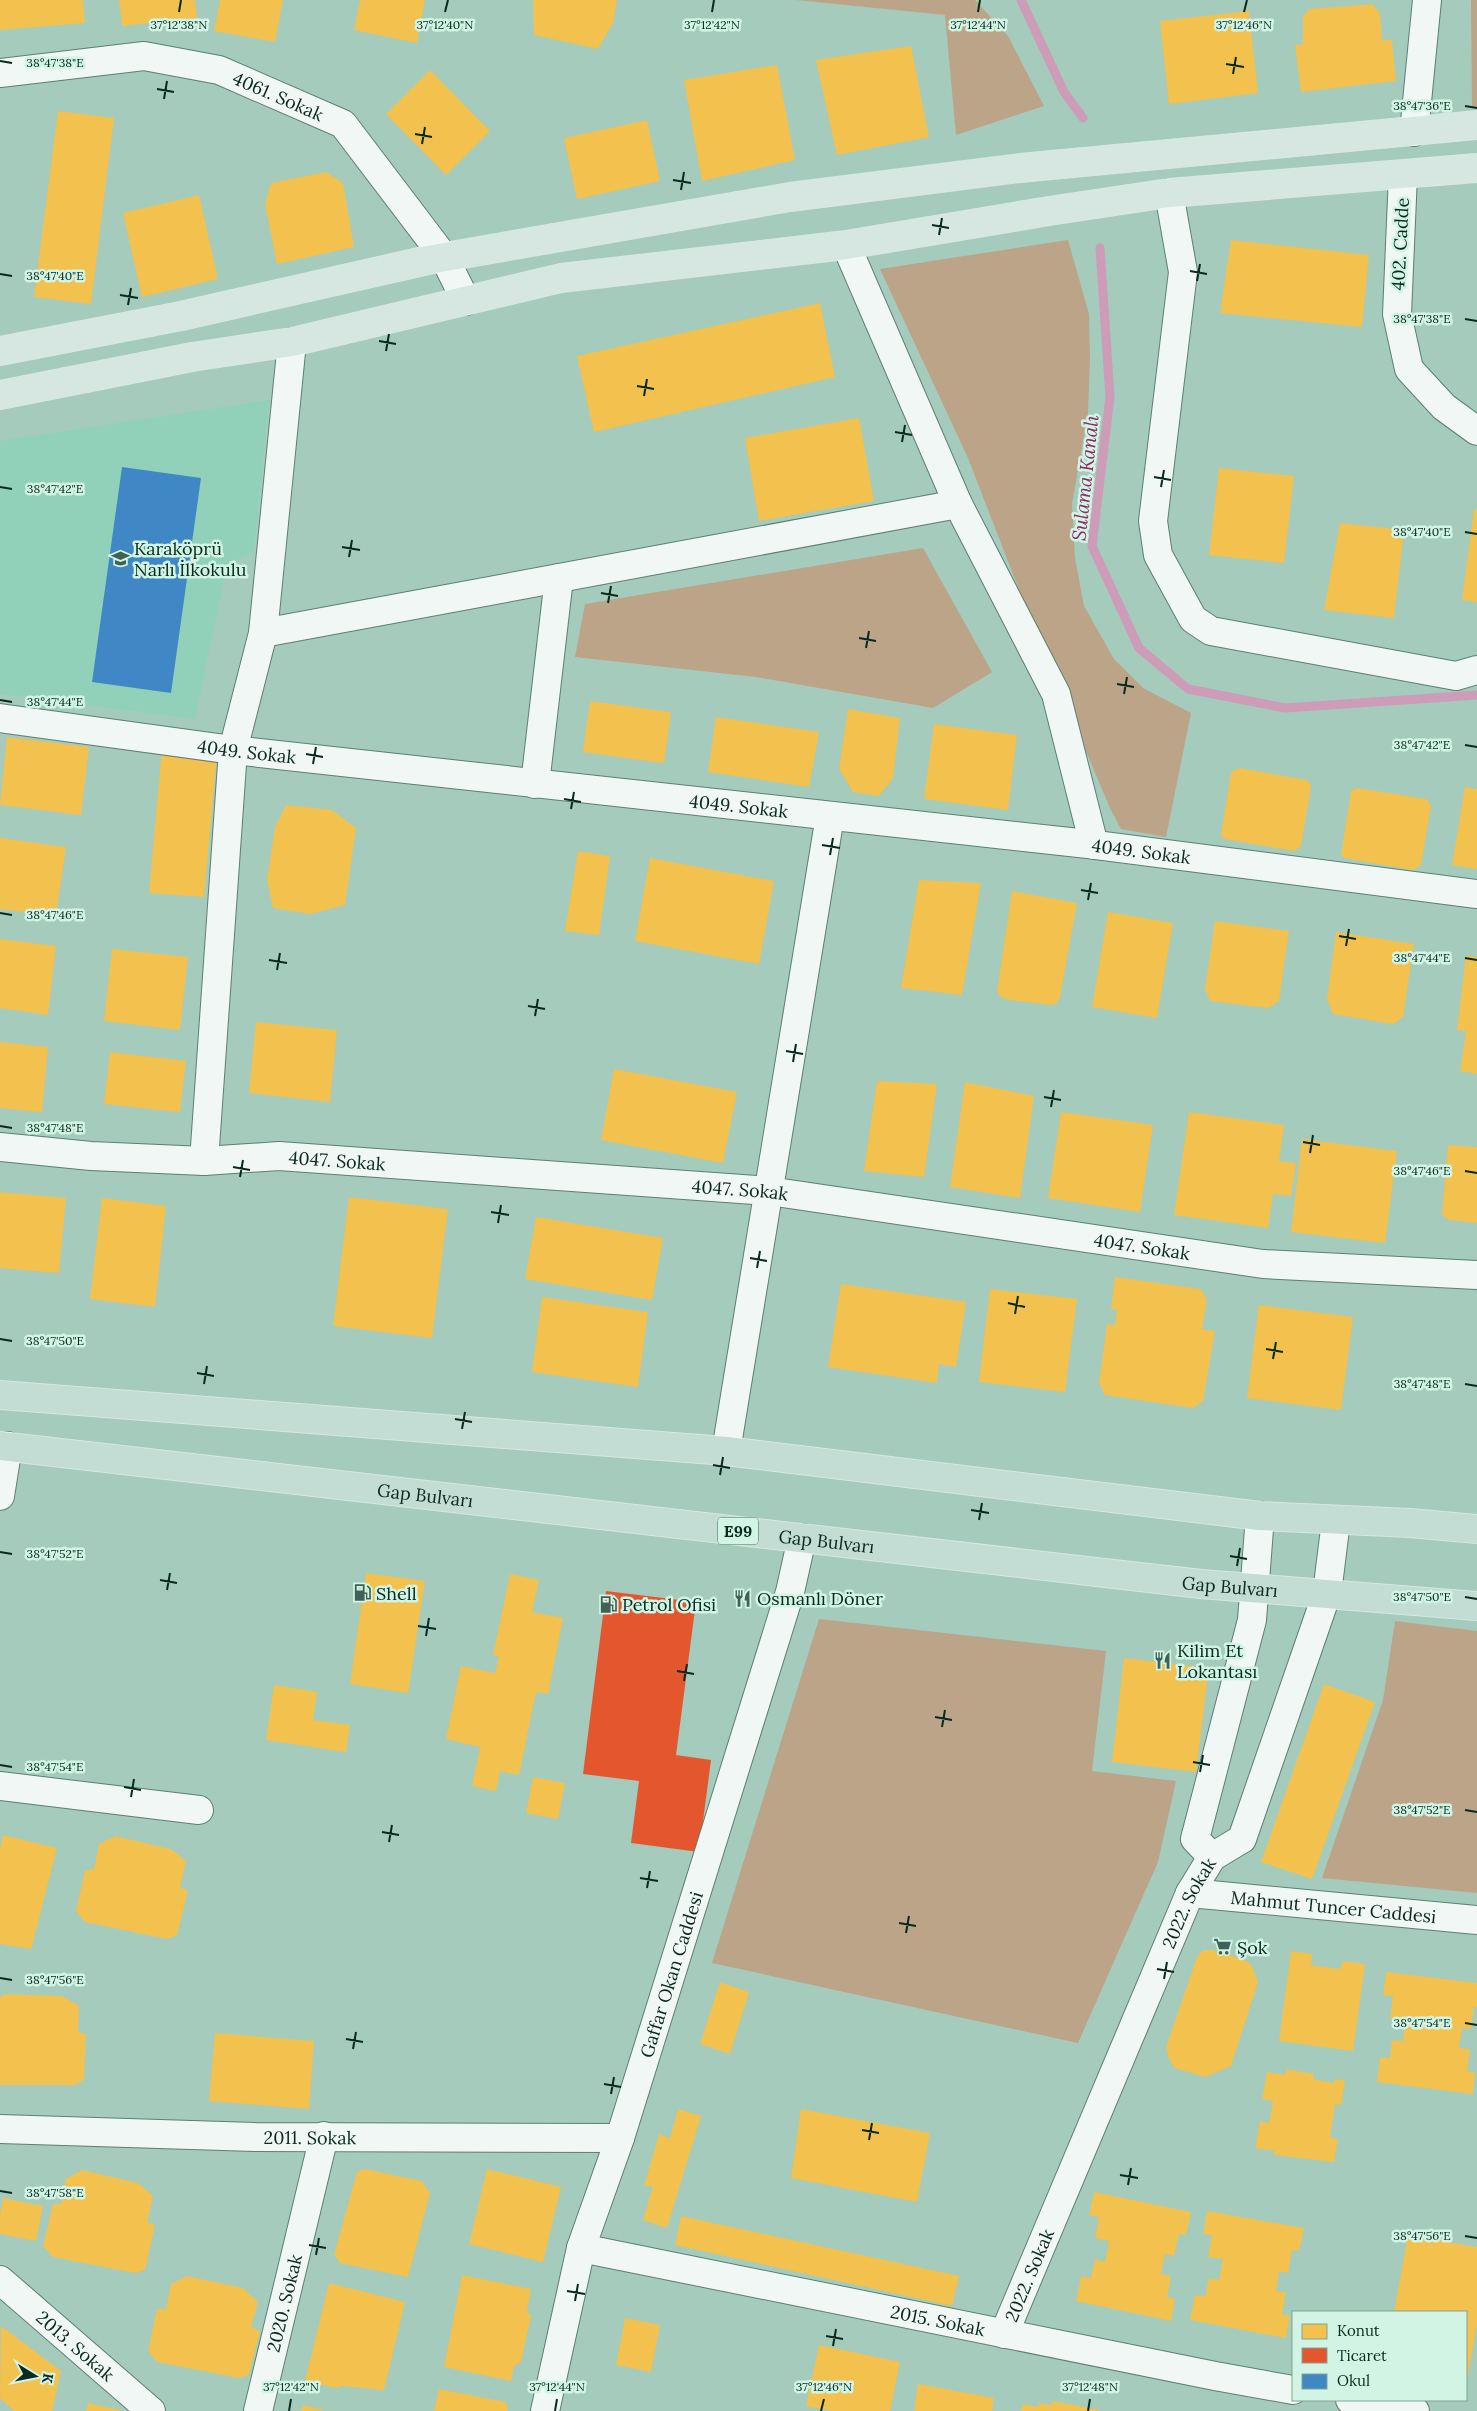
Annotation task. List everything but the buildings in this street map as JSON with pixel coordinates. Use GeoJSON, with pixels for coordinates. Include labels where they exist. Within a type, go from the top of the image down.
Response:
{"type":"FeatureCollection","features":[{"type":"Feature","properties":{"kind":"highway"},"geometry":{"type":"LineString","coordinates":[[0,1395],[726,1451],[1260,1516],[1410,1523],[1477,1529]]}},
{"type":"Feature","properties":{"kind":"highway","name":"Gap Bulvarı"},"geometry":{"type":"LineString","coordinates":[[4,1446],[1201,1584],[1327,1592],[1477,1606]]}},
{"type":"Feature","properties":{"kind":"main road"},"geometry":{"type":"LineString","coordinates":[[0,351],[181,316],[444,257],[790,197],[1029,167],[1477,125]]}},
{"type":"Feature","properties":{"kind":"main road"},"geometry":{"type":"LineString","coordinates":[[0,395],[192,357],[292,342],[561,278],[846,245],[1170,193],[1477,168]]}},
{"type":"Feature","properties":{"kind":"street"},"geometry":{"type":"LineString","coordinates":[[1414,132],[1427,0]]}},
{"type":"Feature","properties":{"kind":"street","name":"4061. Sokak"},"geometry":{"type":"LineString","coordinates":[[0,74],[32,68],[144,56],[228,74],[343,124],[444,257],[466,301]]}},
{"type":"Feature","properties":{"kind":"street","name":"402. Cadde"},"geometry":{"type":"LineString","coordinates":[[1403,174],[1396,314],[1409,369],[1444,408],[1477,431]]}},
{"type":"Feature","properties":{"kind":"street"},"geometry":{"type":"LineString","coordinates":[[1170,193],[1183,272],[1153,521],[1158,554],[1193,619],[1211,631],[1350,657],[1456,676],[1477,670]]}},
{"type":"Feature","properties":{"kind":"street"},"geometry":{"type":"LineString","coordinates":[[846,245],[958,504],[1056,694],[1094,845]]}},
{"type":"Feature","properties":{"kind":"street"},"geometry":{"type":"LineString","coordinates":[[204,1161],[233,750],[263,633],[292,342]]}},
{"type":"Feature","properties":{"kind":"street"},"geometry":{"type":"LineString","coordinates":[[263,633],[958,504]]}},
{"type":"Feature","properties":{"kind":"street"},"geometry":{"type":"LineString","coordinates":[[535,784],[559,578]]}},
{"type":"Feature","properties":{"kind":"street","name":"4049. Sokak"},"geometry":{"type":"LineString","coordinates":[[0,718],[233,750],[1094,845],[1477,894]]}},
{"type":"Feature","properties":{"kind":"street"},"geometry":{"type":"LineString","coordinates":[[726,1451],[830,816]]}},
{"type":"Feature","properties":{"kind":"street","name":"4047. Sokak"},"geometry":{"type":"LineString","coordinates":[[0,1146],[91,1156],[204,1161],[279,1156],[769,1190],[1263,1264],[1477,1275]]}},
{"type":"Feature","properties":{"kind":"street"},"geometry":{"type":"LineString","coordinates":[[0,1496],[4,1446]]}},
{"type":"Feature","properties":{"kind":"street","name":"2022. Sokak"},"geometry":{"type":"LineString","coordinates":[[1004,2334],[1190,1893],[1212,1857],[1195,1839],[1252,1620],[1260,1516]]}},
{"type":"Feature","properties":{"kind":"street"},"geometry":{"type":"LineString","coordinates":[[1212,1857],[1242,1839],[1327,1592],[1336,1521]]}},
{"type":"Feature","properties":{"kind":"street","name":"Gaffar Okan Caddesi"},"geometry":{"type":"LineString","coordinates":[[545,2411],[581,2248],[620,2138],[790,1592],[802,1538]]}},
{"type":"Feature","properties":{"kind":"street"},"geometry":{"type":"LineString","coordinates":[[0,1786],[199,1810]]}},
{"type":"Feature","properties":{"kind":"street","name":"Mahmut Tuncer Caddesi"},"geometry":{"type":"LineString","coordinates":[[1190,1893],[1477,1920]]}},
{"type":"Feature","properties":{"kind":"street","name":"2011. Sokak"},"geometry":{"type":"LineString","coordinates":[[0,2129],[255,2137],[620,2138]]}},
{"type":"Feature","properties":{"kind":"street","name":"2020. Sokak"},"geometry":{"type":"LineString","coordinates":[[258,2411],[324,2136]]}},
{"type":"Feature","properties":{"kind":"street","name":"2015. Sokak"},"geometry":{"type":"LineString","coordinates":[[581,2248],[1004,2334],[1292,2390]]}},
{"type":"Feature","properties":{"kind":"street","name":"2013. Sokak"},"geometry":{"type":"LineString","coordinates":[[0,2280],[151,2411]]}},
{"type":"Feature","properties":{"kind":"street"},"geometry":{"type":"LineString","coordinates":[[1356,2401],[1416,2411]]}},
{"type":"Feature","properties":{"kind":"shaded area"},"geometry":{"type":"Polygon","coordinates":[[[796,0],[975,0],[1008,36],[1044,106],[956,135],[945,15],[796,0]]]}},
{"type":"Feature","properties":{"kind":"shaded area"},"geometry":{"type":"Polygon","coordinates":[[[1471,0],[1477,0],[1477,107],[1472,108],[1471,0]]]}},
{"type":"Feature","properties":{"kind":"shaded area"},"geometry":{"type":"Polygon","coordinates":[[[1068,240],[1089,314],[1088,413],[1072,504],[1075,558],[1084,606],[1114,659],[1143,688],[1191,713],[1166,837],[1121,829],[1110,808],[1035,631],[968,458],[880,269],[1068,240]]]}},
{"type":"Feature","properties":{"kind":"shaded area","name":"Karaköprü Narlı İlkokulu"},"geometry":{"type":"Polygon","coordinates":[[[269,400],[254,552],[227,565],[195,719],[0,694],[0,441],[269,400]]]}},
{"type":"Feature","properties":{"kind":"shaded area"},"geometry":{"type":"Polygon","coordinates":[[[923,548],[992,672],[933,708],[756,677],[575,657],[585,604],[923,548]]]}},
{"type":"Feature","properties":{"kind":"shaded area"},"geometry":{"type":"Polygon","coordinates":[[[819,1619],[1106,1651],[1092,1771],[1176,1781],[1158,1862],[1078,2043],[712,1963],[819,1619]]]}},
{"type":"Feature","properties":{"kind":"shaded area"},"geometry":{"type":"Polygon","coordinates":[[[1395,1621],[1477,1631],[1477,1893],[1322,1878],[1383,1700],[1395,1621]]]}},
{"type":"Feature","properties":{"kind":"waterway","name":"Sulama Kanalı"},"geometry":{"type":"LineString","coordinates":[[1021,0],[1064,92],[1083,118]]}},
{"type":"Feature","properties":{"kind":"waterway","name":"Sulama Kanalı"},"geometry":{"type":"LineString","coordinates":[[1100,248],[1110,397],[1092,546],[1139,648],[1188,689],[1285,708],[1477,695]]}},
{"type":"Feature","properties":{"kind":"place","name":"Karaköprü Narlı İlkokulu"},"geometry":{"type":"Point","coordinates":[120,558]}},
{"type":"Feature","properties":{"kind":"place","name":"Shell"},"geometry":{"type":"Point","coordinates":[362,1593]}},
{"type":"Feature","properties":{"kind":"place","name":"Osmanlı Döner"},"geometry":{"type":"Point","coordinates":[743,1598]}},
{"type":"Feature","properties":{"kind":"place","name":"Petrol Ofisi"},"geometry":{"type":"Point","coordinates":[608,1604]}},
{"type":"Feature","properties":{"kind":"place","name":"Kilim Et Lokantası"},"geometry":{"type":"Point","coordinates":[1163,1660]}},
{"type":"Feature","properties":{"kind":"place","name":"Şok"},"geometry":{"type":"Point","coordinates":[1223,1947]}}]}
